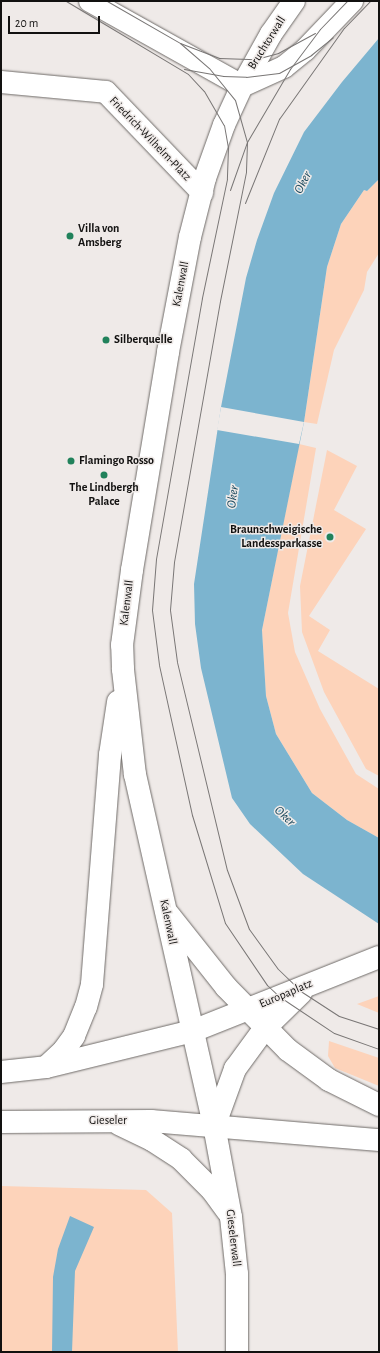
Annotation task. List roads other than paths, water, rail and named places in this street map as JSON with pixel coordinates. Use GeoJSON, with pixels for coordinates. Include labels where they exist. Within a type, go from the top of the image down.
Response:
{"type":"FeatureCollection","features":[{"type":"Feature","properties":{"kind":"main road"},"geometry":{"type":"LineString","coordinates":[[90,1],[242,86],[284,66],[300,54],[352,1]]}},
{"type":"Feature","properties":{"kind":"main road","name":"Bruchtorwall"},"geometry":{"type":"LineString","coordinates":[[242,86],[267,40],[294,1]]}},
{"type":"Feature","properties":{"kind":"main road","name":"Friedrich-Wilhelm-Platz"},"geometry":{"type":"LineString","coordinates":[[1,82],[106,92],[202,192]]}},
{"type":"Feature","properties":{"kind":"main road","name":"Kalenwall"},"geometry":{"type":"LineString","coordinates":[[214,1125],[135,774],[122,669],[122,645],[132,570],[168,352],[190,237],[202,192],[224,124],[242,86]]}},
{"type":"Feature","properties":{"kind":"main road"},"geometry":{"type":"LineString","coordinates":[[46,1067],[64,1050],[74,1036],[86,1008],[92,984],[110,755],[122,669]]}},
{"type":"Feature","properties":{"kind":"main road"},"geometry":{"type":"LineString","coordinates":[[166,911],[248,1010],[265,1028],[313,1070],[379,1105]]}},
{"type":"Feature","properties":{"kind":"main road","name":"Europaplatz"},"geometry":{"type":"LineString","coordinates":[[193,1031],[379,957]]}},
{"type":"Feature","properties":{"kind":"main road"},"geometry":{"type":"LineString","coordinates":[[311,983],[265,1028],[235,1069],[214,1125],[379,1140]]}},
{"type":"Feature","properties":{"kind":"main road"},"geometry":{"type":"LineString","coordinates":[[1,1072],[46,1067],[193,1031]]}},
{"type":"Feature","properties":{"kind":"main road"},"geometry":{"type":"LineString","coordinates":[[110,1120],[152,1140],[181,1159],[212,1190],[231,1217]]}},
{"type":"Feature","properties":{"kind":"main road","name":"Gieseler"},"geometry":{"type":"LineString","coordinates":[[1,1122],[110,1120],[214,1125]]}},
{"type":"Feature","properties":{"kind":"main road","name":"Gieselerwall"},"geometry":{"type":"LineString","coordinates":[[214,1125],[231,1217],[237,1274],[237,1352]]}},
{"type":"Feature","properties":{"kind":"water","name":"Oker"},"geometry":{"type":"Polygon","coordinates":[[[379,38],[379,179],[367,191],[364,190],[341,224],[327,267],[304,422],[262,630],[266,696],[276,734],[312,793],[347,820],[379,838],[379,924],[303,874],[250,824],[232,798],[201,668],[195,624],[194,584],[221,407],[246,278],[257,240],[274,193],[304,132],[342,82],[379,38]]]}},
{"type":"Feature","properties":{"kind":"water"},"geometry":{"type":"Polygon","coordinates":[[[70,1216],[94,1227],[75,1271],[72,1352],[52,1352],[53,1277],[58,1249],[70,1216]]]}},
{"type":"Feature","properties":{"kind":"tram line"},"geometry":{"type":"LineString","coordinates":[[66,1],[188,74],[204,91],[224,125],[228,147],[227,179],[202,298],[156,559],[152,610],[159,665],[192,815],[225,923],[267,985],[280,997],[334,1033],[379,1049]]}},
{"type":"Feature","properties":{"kind":"tram line"},"geometry":{"type":"LineString","coordinates":[[107,1],[180,43],[219,58],[256,59],[278,53],[315,33]]}},
{"type":"Feature","properties":{"kind":"tram line"},"geometry":{"type":"LineString","coordinates":[[230,190],[247,142],[290,69],[320,29],[347,1]]}},
{"type":"Feature","properties":{"kind":"tram line"},"geometry":{"type":"LineString","coordinates":[[245,203],[279,119],[344,28],[370,1]]}},
{"type":"Feature","properties":{"kind":"tram line"},"geometry":{"type":"LineString","coordinates":[[184,69],[223,76],[246,77],[279,73],[311,55],[333,37]]}},
{"type":"Feature","properties":{"kind":"tram line"},"geometry":{"type":"LineString","coordinates":[[180,43],[209,68],[235,100],[247,142],[246,172],[220,301],[174,562],[170,610],[177,662],[227,870],[249,929],[278,969],[302,992],[339,1016],[379,1029]]}},
{"type":"Feature","properties":{"kind":"place","name":"Villa von Amsberg"},"geometry":{"type":"Point","coordinates":[70,236]}},
{"type":"Feature","properties":{"kind":"place","name":"Silberquelle"},"geometry":{"type":"Point","coordinates":[106,340]}},
{"type":"Feature","properties":{"kind":"place","name":"Flamingo Rosso"},"geometry":{"type":"Point","coordinates":[71,461]}},
{"type":"Feature","properties":{"kind":"place","name":"The Lindbergh Palace"},"geometry":{"type":"Point","coordinates":[104,475]}},
{"type":"Feature","properties":{"kind":"place","name":"Braunschweigische Landessparkasse"},"geometry":{"type":"Point","coordinates":[330,537]}}]}
